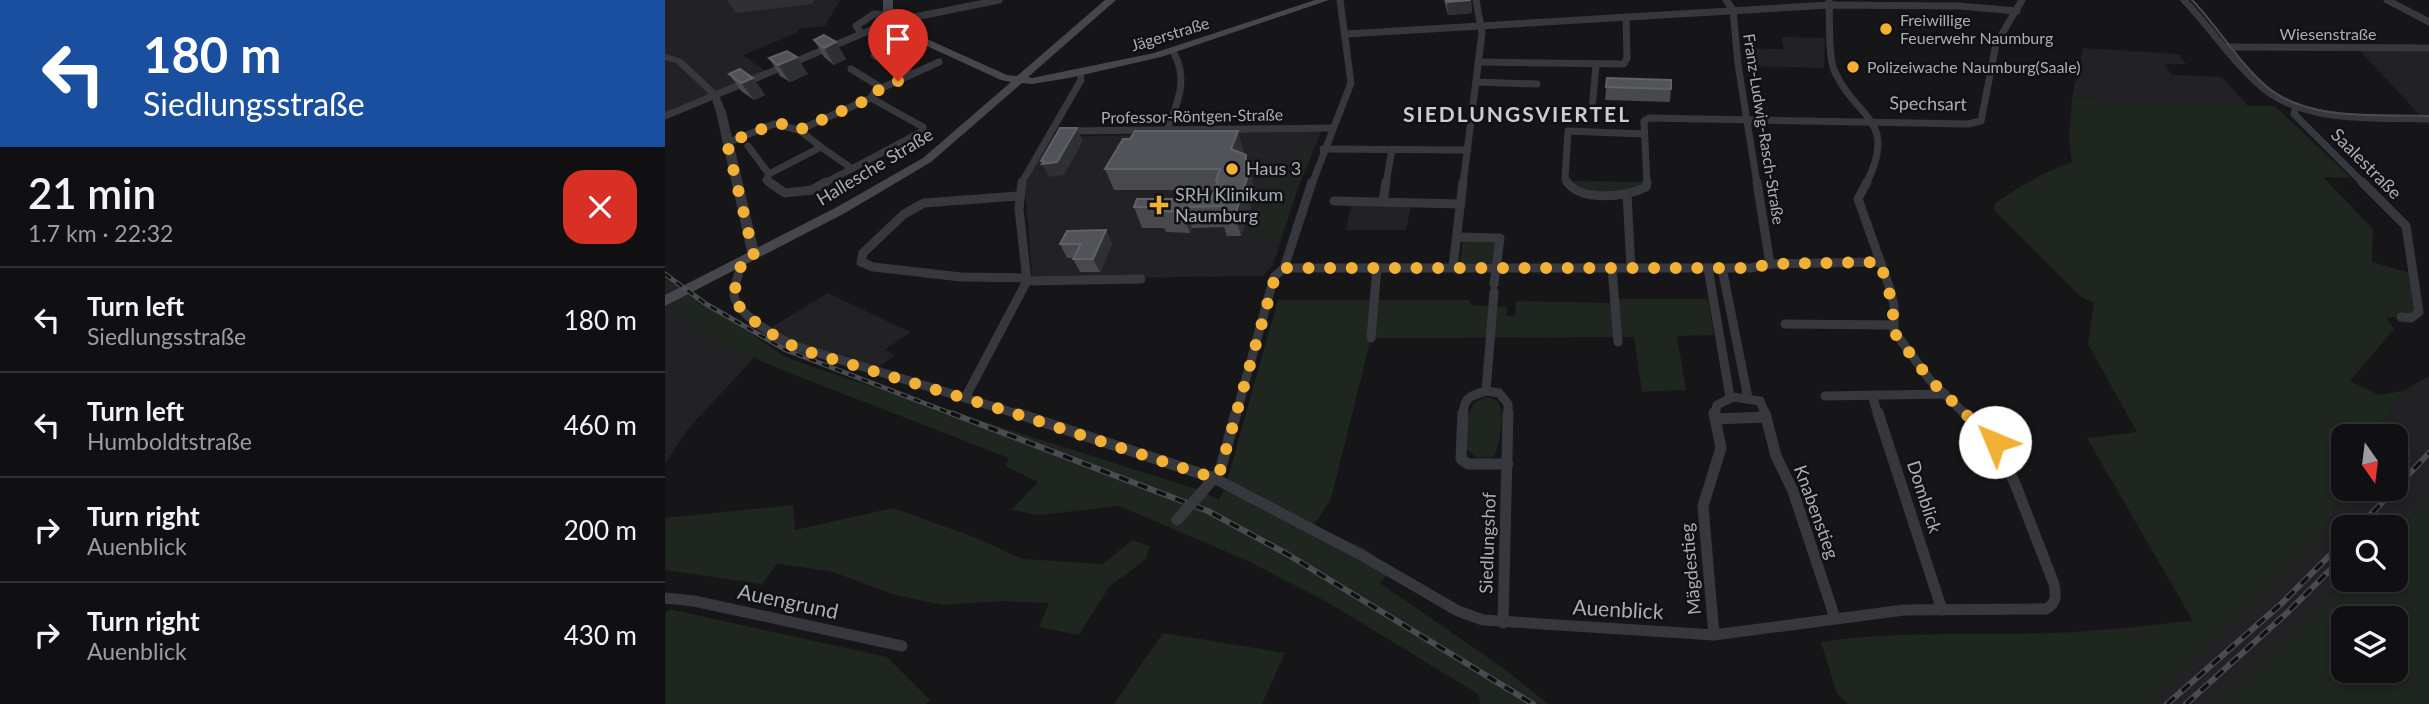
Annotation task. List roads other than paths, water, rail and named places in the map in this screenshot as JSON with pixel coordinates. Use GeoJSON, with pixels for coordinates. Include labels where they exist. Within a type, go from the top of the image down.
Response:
{"type":"FeatureCollection","features":[{"type":"Feature","properties":{"kind":"main road","name":"Hallesche Straße"},"geometry":{"type":"LineString","coordinates":[[665,301],[754,256],[914,168],[949,143],[1111,0]]}},
{"type":"Feature","properties":{"kind":"main road","name":"Jägerstraße"},"geometry":{"type":"LineString","coordinates":[[1020,80],[1080,73],[1173,51],[1324,0]]}},
{"type":"Feature","properties":{"kind":"main road"},"geometry":{"type":"LineString","coordinates":[[887,5],[896,28],[978,67],[1020,80]]}},
{"type":"Feature","properties":{"kind":"street"},"geometry":{"type":"LineString","coordinates":[[896,28],[913,17],[999,0]]}},
{"type":"Feature","properties":{"kind":"street"},"geometry":{"type":"LineString","coordinates":[[1177,520],[1220,471],[1275,277],[1284,268],[1323,149],[1351,83],[1341,0]]}},
{"type":"Feature","properties":{"kind":"street"},"geometry":{"type":"LineString","coordinates":[[1454,267],[1482,25],[1476,0]]}},
{"type":"Feature","properties":{"kind":"street","name":"Franz-Ludwig-Rasch-Straße"},"geometry":{"type":"LineString","coordinates":[[1726,0],[1733,10],[1738,64],[1749,119],[1770,264]]}},
{"type":"Feature","properties":{"kind":"street","name":"Spechsart"},"geometry":{"type":"LineString","coordinates":[[2022,0],[1996,44],[1981,121],[1968,124],[1873,121],[1881,141],[1880,152],[1858,199],[1893,305],[1893,331],[1915,362],[1982,427],[2000,452],[2054,584],[2057,598],[2053,605]]}},
{"type":"Feature","properties":{"kind":"street"},"geometry":{"type":"LineString","coordinates":[[2184,0],[2265,90],[2296,106],[2328,112],[2429,119]]}},
{"type":"Feature","properties":{"kind":"street"},"geometry":{"type":"LineString","coordinates":[[2387,0],[2429,22]]}},
{"type":"Feature","properties":{"kind":"street"},"geometry":{"type":"LineString","coordinates":[[1346,34],[1829,2],[1959,6],[2017,11]]}},
{"type":"Feature","properties":{"kind":"street"},"geometry":{"type":"LineString","coordinates":[[1829,2],[1833,68],[1873,121]]}},
{"type":"Feature","properties":{"kind":"street"},"geometry":{"type":"LineString","coordinates":[[864,31],[856,28],[861,20],[887,5],[913,17]]}},
{"type":"Feature","properties":{"kind":"street"},"geometry":{"type":"LineString","coordinates":[[1478,62],[1617,66],[1626,63],[1626,16]]}},
{"type":"Feature","properties":{"kind":"street"},"geometry":{"type":"LineString","coordinates":[[665,116],[864,31],[896,28],[913,17]]}},
{"type":"Feature","properties":{"kind":"street","name":"Wiesenstraße"},"geometry":{"type":"LineString","coordinates":[[2227,47],[2429,47]]}},
{"type":"Feature","properties":{"kind":"street"},"geometry":{"type":"LineString","coordinates":[[1167,130],[1183,86],[1181,66],[1173,51]]}},
{"type":"Feature","properties":{"kind":"street"},"geometry":{"type":"LineString","coordinates":[[874,55],[913,74]]}},
{"type":"Feature","properties":{"kind":"street"},"geometry":{"type":"LineString","coordinates":[[665,57],[676,59],[715,94],[754,256]]}},
{"type":"Feature","properties":{"kind":"street"},"geometry":{"type":"LineString","coordinates":[[799,130],[871,98],[875,92],[939,62]]}},
{"type":"Feature","properties":{"kind":"street"},"geometry":{"type":"LineString","coordinates":[[1592,108],[1596,65]]}},
{"type":"Feature","properties":{"kind":"street"},"geometry":{"type":"LineString","coordinates":[[851,69],[883,88]]}},
{"type":"Feature","properties":{"kind":"street"},"geometry":{"type":"LineString","coordinates":[[965,398],[1027,280],[1020,185],[1081,80],[1080,73]]}},
{"type":"Feature","properties":{"kind":"street"},"geometry":{"type":"LineString","coordinates":[[1476,82],[1537,84]]}},
{"type":"Feature","properties":{"kind":"street"},"geometry":{"type":"LineString","coordinates":[[821,147],[769,174],[766,180],[785,193],[812,190],[923,131],[923,127],[871,98]]}},
{"type":"Feature","properties":{"kind":"street","name":"Saalestraße"},"geometry":{"type":"LineString","coordinates":[[2296,106],[2294,114],[2406,226],[2419,312],[2411,318],[2401,317]]}},
{"type":"Feature","properties":{"kind":"street"},"geometry":{"type":"LineString","coordinates":[[1644,134],[1568,131],[1565,179],[1574,191],[1580,192],[1627,194],[1641,191],[1648,180],[1644,121],[1649,118],[1873,121]]}},
{"type":"Feature","properties":{"kind":"street"},"geometry":{"type":"LineString","coordinates":[[727,143],[774,124],[782,124],[799,130],[851,168]]}},
{"type":"Feature","properties":{"kind":"street","name":"Professor-Röntgen-Straße"},"geometry":{"type":"LineString","coordinates":[[1052,132],[1333,128]]}},
{"type":"Feature","properties":{"kind":"street"},"geometry":{"type":"LineString","coordinates":[[748,146],[769,174]]}},
{"type":"Feature","properties":{"kind":"street"},"geometry":{"type":"LineString","coordinates":[[1323,149],[1468,150]]}},
{"type":"Feature","properties":{"kind":"street"},"geometry":{"type":"LineString","coordinates":[[1383,201],[1392,149]]}},
{"type":"Feature","properties":{"kind":"street"},"geometry":{"type":"LineString","coordinates":[[1627,194],[1631,268]]}},
{"type":"Feature","properties":{"kind":"street"},"geometry":{"type":"LineString","coordinates":[[1019,196],[924,203],[904,214],[863,253],[861,262],[873,267],[961,277],[1027,280],[1141,279]]}},
{"type":"Feature","properties":{"kind":"street"},"geometry":{"type":"LineString","coordinates":[[1333,201],[1461,204]]}},
{"type":"Feature","properties":{"kind":"street"},"geometry":{"type":"LineString","coordinates":[[1458,237],[1500,238],[1486,391],[1468,397],[1464,402],[1461,459],[1468,464],[1508,464]]}},
{"type":"Feature","properties":{"kind":"street"},"geometry":{"type":"LineString","coordinates":[[1284,268],[1751,268],[1770,264],[1880,262]]}},
{"type":"Feature","properties":{"kind":"street","name":"Auenblick"},"geometry":{"type":"LineString","coordinates":[[740,263],[741,271],[733,298],[782,341],[799,349],[965,398],[1214,478],[1363,556],[1458,611],[1483,620],[1714,635],[1904,610],[2025,610],[2046,609],[2053,605]]}},
{"type":"Feature","properties":{"kind":"street"},"geometry":{"type":"LineString","coordinates":[[1371,338],[1377,267]]}},
{"type":"Feature","properties":{"kind":"street"},"geometry":{"type":"LineString","coordinates":[[1612,268],[1618,341]]}},
{"type":"Feature","properties":{"kind":"street"},"geometry":{"type":"LineString","coordinates":[[1708,268],[1730,397]]}},
{"type":"Feature","properties":{"kind":"street"},"geometry":{"type":"LineString","coordinates":[[1722,268],[1748,398]]}},
{"type":"Feature","properties":{"kind":"street"},"geometry":{"type":"LineString","coordinates":[[1785,324],[1893,324]]}},
{"type":"Feature","properties":{"kind":"street","name":"Siedlungshof"},"geometry":{"type":"LineString","coordinates":[[1486,391],[1499,393],[1508,404],[1503,623]]}},
{"type":"Feature","properties":{"kind":"street"},"geometry":{"type":"LineString","coordinates":[[1825,396],[1945,394]]}},
{"type":"Feature","properties":{"kind":"street","name":"Domblick"},"geometry":{"type":"LineString","coordinates":[[1873,395],[1942,610]]}},
{"type":"Feature","properties":{"kind":"street"},"geometry":{"type":"LineString","coordinates":[[1730,397],[1748,398],[1760,401],[1766,417],[1715,419],[1716,406],[1730,397]]}},
{"type":"Feature","properties":{"kind":"street","name":"Knabenstieg"},"geometry":{"type":"LineString","coordinates":[[1766,417],[1776,456],[1793,491],[1835,618]]}},
{"type":"Feature","properties":{"kind":"street","name":"Mägdestieg"},"geometry":{"type":"LineString","coordinates":[[1714,635],[1703,506],[1721,448],[1715,419]]}},
{"type":"Feature","properties":{"kind":"street","name":"Auengrund"},"geometry":{"type":"LineString","coordinates":[[665,598],[694,601],[902,646]]}},
{"type":"Feature","properties":{"kind":"tram line"},"geometry":{"type":"LineString","coordinates":[[2192,0],[2256,77],[2283,98],[2302,106],[2344,114],[2429,116]]}},
{"type":"Feature","properties":{"kind":"railway"},"geometry":{"type":"LineString","coordinates":[[665,274],[706,304],[786,350],[955,415]]}},
{"type":"Feature","properties":{"kind":"railway"},"geometry":{"type":"LineString","coordinates":[[951,413],[1208,511],[1287,554],[1533,704]]}},
{"type":"Feature","properties":{"kind":"railway"},"geometry":{"type":"LineString","coordinates":[[2370,515],[2429,453]]}},
{"type":"Feature","properties":{"kind":"railway"},"geometry":{"type":"LineString","coordinates":[[2167,704],[2281,604],[2331,554]]}},
{"type":"Feature","properties":{"kind":"railway"},"geometry":{"type":"LineString","coordinates":[[2186,704],[2288,612],[2331,569]]}},
{"type":"Feature","properties":{"kind":"place","name":"Freiwillige Feuerwehr Naumburg"},"geometry":{"type":"Point","coordinates":[1886,29]}},
{"type":"Feature","properties":{"kind":"place","name":"Polizeiwache Naumburg(Saale)"},"geometry":{"type":"Point","coordinates":[1853,67]}},
{"type":"Feature","properties":{"kind":"place","name":"Haus 3"},"geometry":{"type":"Point","coordinates":[1232,169]}},
{"type":"Feature","properties":{"kind":"place","name":"SRH Klinikum Naumburg"},"geometry":{"type":"Point","coordinates":[1159,205]}},
{"type":"Feature","properties":{"kind":"district","name":"SIEDLUNGSVIERTEL"},"geometry":{"type":"Point","coordinates":[1517,115]}}]}
